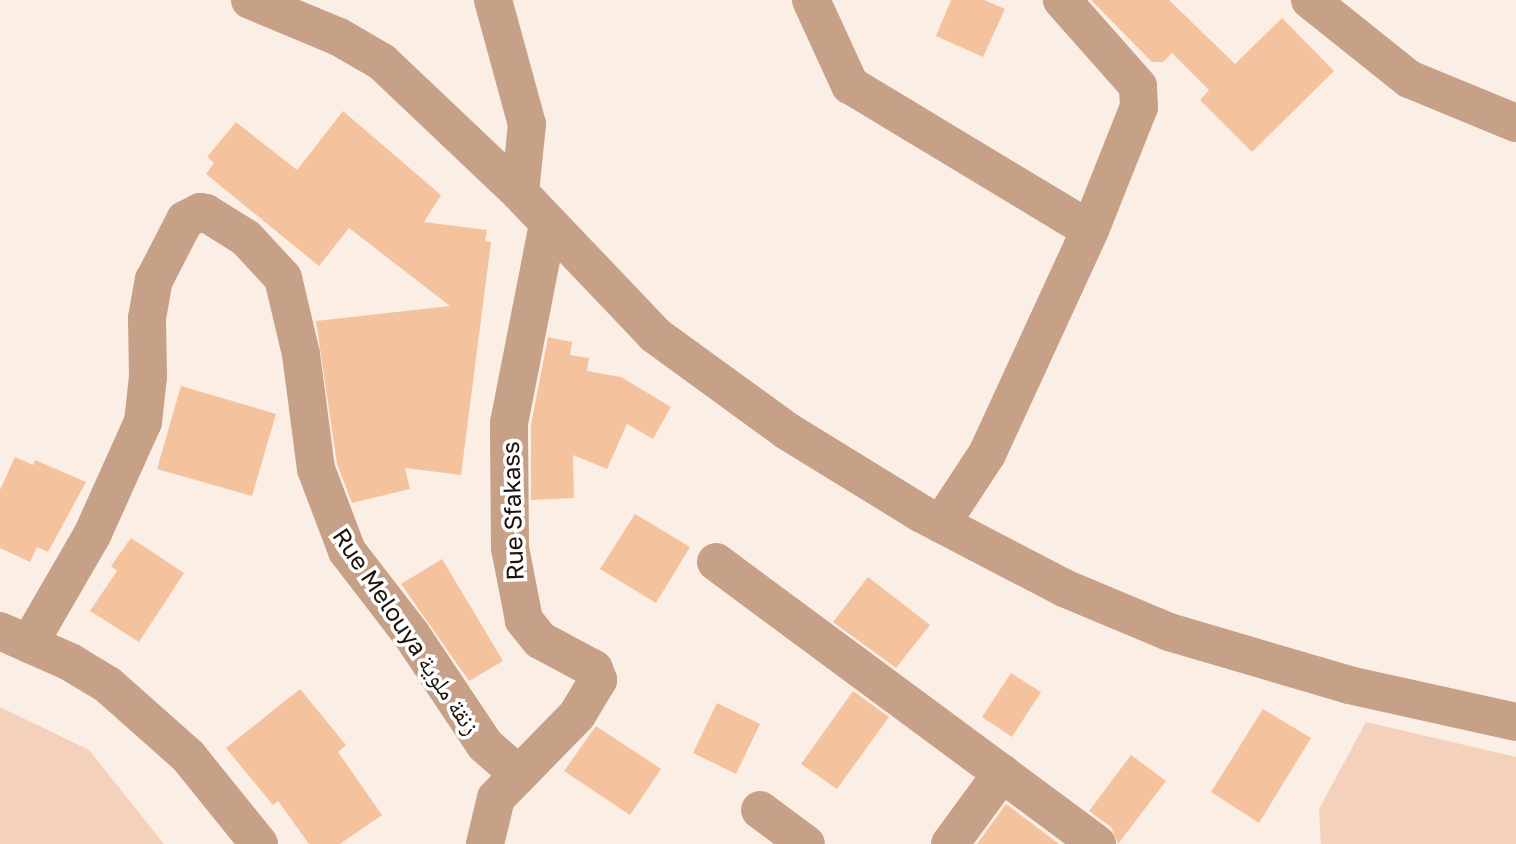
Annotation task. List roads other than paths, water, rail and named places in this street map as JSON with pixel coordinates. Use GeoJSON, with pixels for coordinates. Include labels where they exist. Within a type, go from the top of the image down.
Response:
{"type":"FeatureCollection","features":[{"type":"Feature","properties":{"kind":"street"},"geometry":{"type":"LineString","coordinates":[[250,0],[339,37],[382,62],[520,192],[548,225],[655,335],[701,372],[865,481],[1064,588],[1169,632],[1349,685],[1516,722]]}},
{"type":"Feature","properties":{"kind":"street"},"geometry":{"type":"LineString","coordinates":[[493,0],[527,124],[520,192]]}},
{"type":"Feature","properties":{"kind":"street"},"geometry":{"type":"LineString","coordinates":[[811,0],[850,85],[1090,230]]}},
{"type":"Feature","properties":{"kind":"street"},"geometry":{"type":"LineString","coordinates":[[941,524],[987,454],[1090,230],[1139,107],[1138,86],[1062,0]]}},
{"type":"Feature","properties":{"kind":"street"},"geometry":{"type":"LineString","coordinates":[[1310,0],[1409,79],[1516,122]]}},
{"type":"Feature","properties":{"kind":"street","name":"Rue Melouya زنقة ملوية"},"geometry":{"type":"LineString","coordinates":[[15,638],[93,533],[143,422],[146,318],[154,280],[185,220],[200,212],[214,216],[266,256],[284,281],[300,354],[316,469],[347,551],[411,634],[485,745],[517,773]]}},
{"type":"Feature","properties":{"kind":"street","name":"Rue Sfakass"},"geometry":{"type":"LineString","coordinates":[[485,844],[490,811],[517,773],[565,729],[598,680],[594,669],[540,640],[524,620],[514,590],[510,548],[509,423],[548,225]]}},
{"type":"Feature","properties":{"kind":"street"},"geometry":{"type":"LineString","coordinates":[[716,562],[1097,844]]}},
{"type":"Feature","properties":{"kind":"street"},"geometry":{"type":"LineString","coordinates":[[15,638],[108,685],[164,731],[259,844]]}},
{"type":"Feature","properties":{"kind":"street"},"geometry":{"type":"LineString","coordinates":[[950,844],[1002,773]]}},
{"type":"Feature","properties":{"kind":"street"},"geometry":{"type":"LineString","coordinates":[[760,810],[806,844]]}}]}
